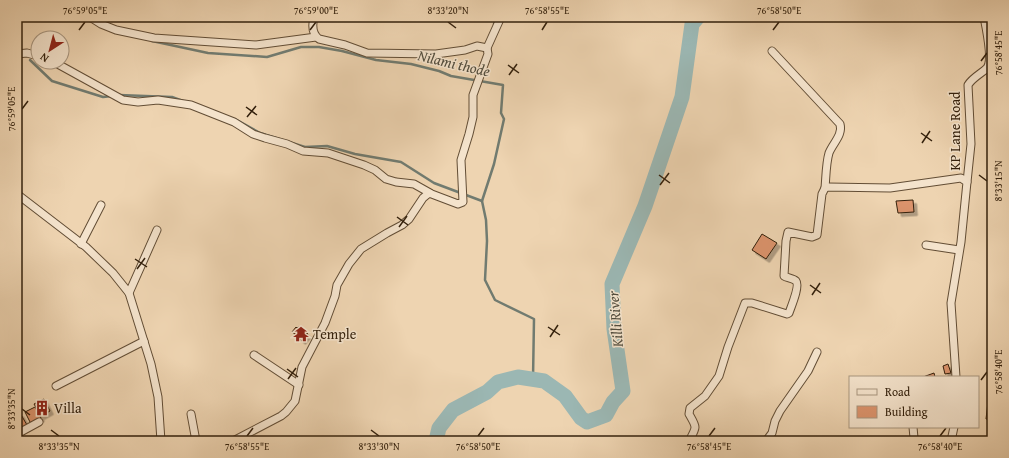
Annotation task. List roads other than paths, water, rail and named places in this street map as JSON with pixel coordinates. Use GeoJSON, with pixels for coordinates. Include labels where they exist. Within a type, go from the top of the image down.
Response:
{"type":"FeatureCollection","features":[{"type":"Feature","properties":{"kind":"street"},"geometry":{"type":"LineString","coordinates":[[90,17],[101,24],[116,30],[154,38],[256,45],[316,37],[367,53],[436,54],[465,50],[477,46],[487,48]]}},
{"type":"Feature","properties":{"kind":"street"},"geometry":{"type":"LineString","coordinates":[[314,17],[312,25],[316,37]]}},
{"type":"Feature","properties":{"kind":"street"},"geometry":{"type":"LineString","coordinates":[[69,70],[124,100],[138,102],[158,100],[191,105],[234,122],[253,134],[287,144],[304,151],[328,154],[364,164],[375,170],[386,179],[414,184],[430,193],[458,204],[462,202],[461,160],[469,134],[472,117],[473,95],[479,76],[486,62],[488,54],[487,48],[501,17]]}},
{"type":"Feature","properties":{"kind":"street","name":"KP Lane Road"},"geometry":{"type":"LineString","coordinates":[[956,376],[951,302],[968,185],[967,182],[971,144],[968,85],[971,80],[986,69],[989,63],[984,17]]}},
{"type":"Feature","properties":{"kind":"street"},"geometry":{"type":"LineString","coordinates":[[690,441],[696,427],[695,422],[689,414],[690,408],[705,396],[719,376],[745,302],[787,314],[789,313],[797,290],[797,283],[784,276],[786,240],[788,232],[812,237],[817,235],[822,194],[825,188],[828,156],[841,129],[840,124],[772,51]]}},
{"type":"Feature","properties":{"kind":"street"},"geometry":{"type":"LineString","coordinates":[[17,54],[30,54]]}},
{"type":"Feature","properties":{"kind":"street"},"geometry":{"type":"LineString","coordinates":[[825,188],[890,188],[961,178],[967,182]]}},
{"type":"Feature","properties":{"kind":"street"},"geometry":{"type":"LineString","coordinates":[[233,441],[286,412],[295,400],[302,367],[324,324],[335,296],[337,285],[349,264],[362,250],[406,222],[418,208],[423,198],[430,193]]}},
{"type":"Feature","properties":{"kind":"street"},"geometry":{"type":"LineString","coordinates":[[17,194],[81,244],[113,273],[129,293],[151,364],[158,398],[161,441]]}},
{"type":"Feature","properties":{"kind":"street"},"geometry":{"type":"LineString","coordinates":[[81,244],[101,205]]}},
{"type":"Feature","properties":{"kind":"street"},"geometry":{"type":"LineString","coordinates":[[129,293],[157,230]]}},
{"type":"Feature","properties":{"kind":"street"},"geometry":{"type":"LineString","coordinates":[[926,245],[959,250]]}},
{"type":"Feature","properties":{"kind":"street"},"geometry":{"type":"LineString","coordinates":[[56,386],[144,341]]}},
{"type":"Feature","properties":{"kind":"street"},"geometry":{"type":"LineString","coordinates":[[766,441],[772,433],[775,421],[780,411],[808,371],[817,352]]}},
{"type":"Feature","properties":{"kind":"street"},"geometry":{"type":"LineString","coordinates":[[254,355],[299,385]]}},
{"type":"Feature","properties":{"kind":"street"},"geometry":{"type":"LineString","coordinates":[[191,414],[196,441]]}},
{"type":"Feature","properties":{"kind":"street"},"geometry":{"type":"LineString","coordinates":[[17,434],[38,422]]}},
{"type":"Feature","properties":{"kind":"street"},"geometry":{"type":"LineString","coordinates":[[913,428],[914,438],[918,441]]}},
{"type":"Feature","properties":{"kind":"street"},"geometry":{"type":"LineString","coordinates":[[951,441],[954,428]]}},
{"type":"Feature","properties":{"kind":"waterway","name":"Nilami thode"},"geometry":{"type":"LineString","coordinates":[[84,17],[90,21]]}},
{"type":"Feature","properties":{"kind":"waterway"},"geometry":{"type":"LineString","coordinates":[[494,24],[497,17]]}},
{"type":"Feature","properties":{"kind":"waterway","name":"Killi River"},"geometry":{"type":"LineString","coordinates":[[436,441],[439,428],[453,410],[487,392],[498,382],[518,377],[544,381],[565,396],[581,418],[587,422],[606,415],[613,402],[623,391],[614,329],[612,284],[645,206],[682,97],[692,24],[698,17]]}},
{"type":"Feature","properties":{"kind":"waterway","name":"Nilami thode"},"geometry":{"type":"LineString","coordinates":[[152,41],[208,53],[267,57],[301,47],[319,47],[342,51],[376,60],[411,64],[439,71],[451,76],[503,85],[501,113],[504,119],[494,164],[482,201],[486,220],[487,241],[485,280],[495,300],[534,319],[533,379]]}},
{"type":"Feature","properties":{"kind":"waterway"},"geometry":{"type":"LineString","coordinates":[[40,70],[52,81],[103,97],[112,96]]}},
{"type":"Feature","properties":{"kind":"waterway"},"geometry":{"type":"LineString","coordinates":[[119,95],[172,97],[183,101]]}},
{"type":"Feature","properties":{"kind":"waterway"},"geometry":{"type":"LineString","coordinates":[[235,119],[260,133],[305,147],[327,146],[355,154],[401,162],[434,183],[482,201]]}},
{"type":"Feature","properties":{"kind":"place","name":"Temple"},"geometry":{"type":"Point","coordinates":[301,334]}},
{"type":"Feature","properties":{"kind":"place","name":"Villa"},"geometry":{"type":"Point","coordinates":[42,408]}}]}
